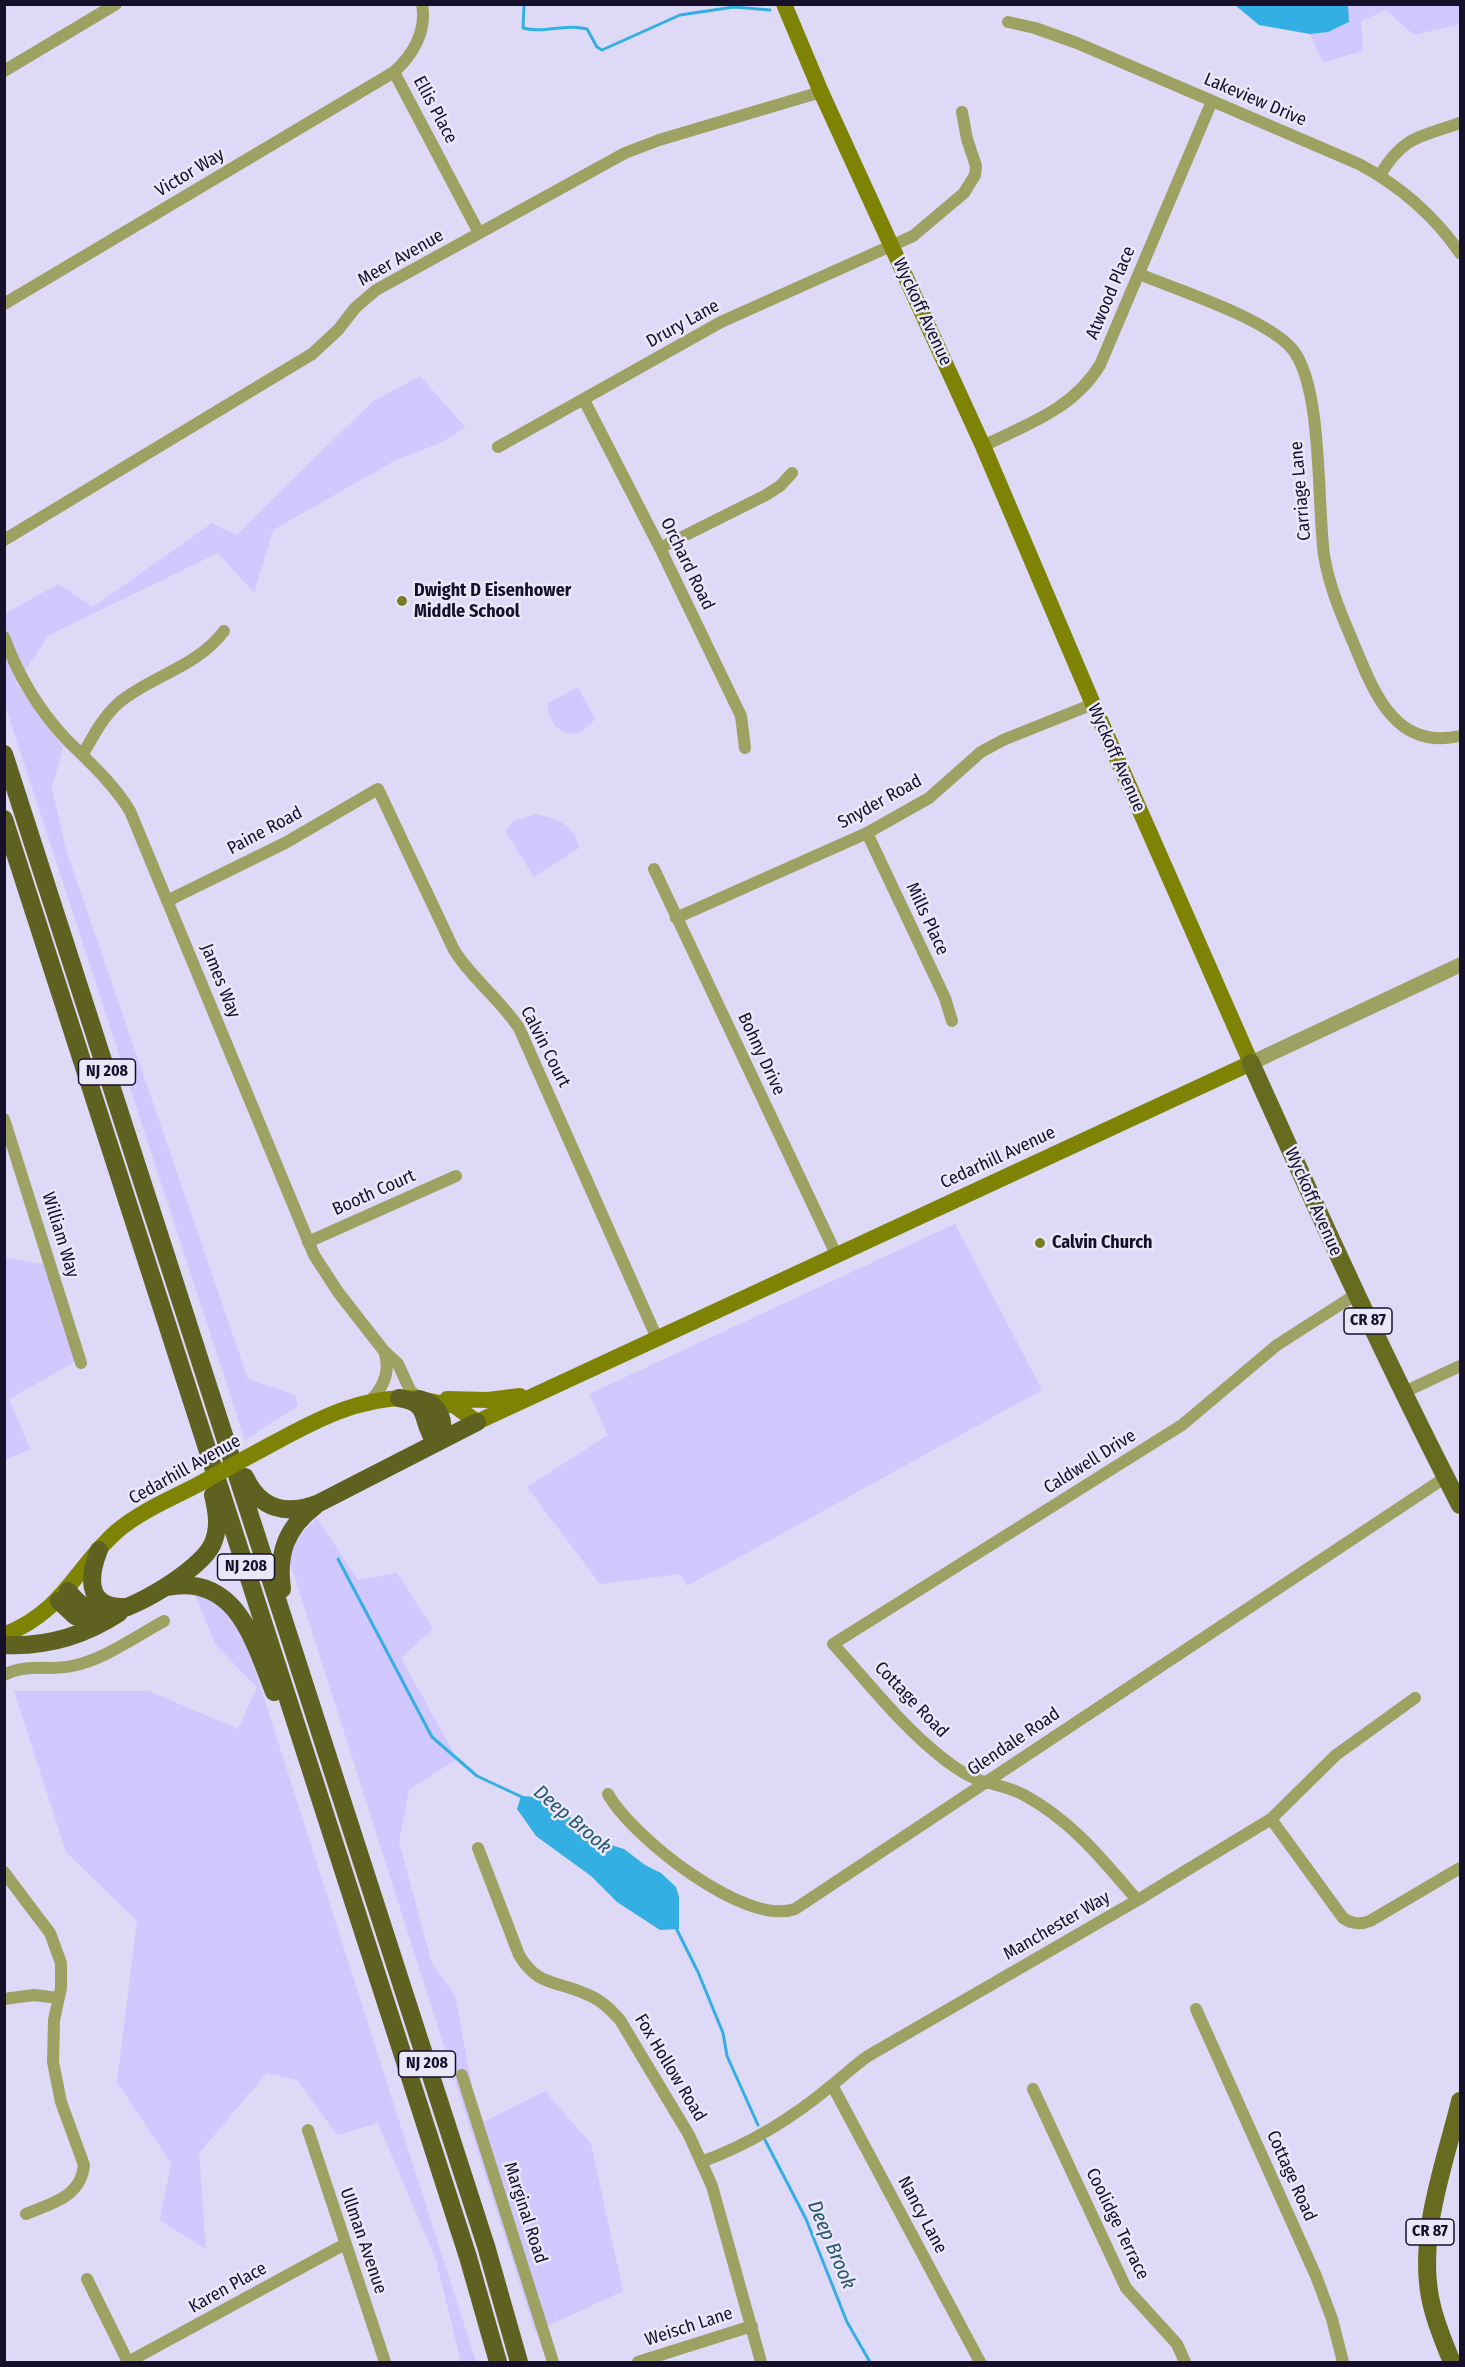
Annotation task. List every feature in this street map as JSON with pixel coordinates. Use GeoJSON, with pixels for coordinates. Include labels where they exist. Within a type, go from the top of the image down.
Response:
{"type":"FeatureCollection","features":[{"type":"Feature","properties":{"kind":"highway","name":"NJ 208"},"geometry":{"type":"LineString","coordinates":[[4,754],[486,2246],[519,2362]]}},
{"type":"Feature","properties":{"kind":"highway","name":"NJ 208"},"geometry":{"type":"LineString","coordinates":[[4,819],[464,2246],[498,2362]]}},
{"type":"Feature","properties":{"kind":"highway"},"geometry":{"type":"LineString","coordinates":[[63,1596],[94,1612],[113,1612],[157,1591],[204,1557],[215,1538],[217,1528],[213,1493],[166,1320]]}},
{"type":"Feature","properties":{"kind":"highway"},"geometry":{"type":"LineString","coordinates":[[210,1391],[246,1480],[258,1499],[275,1509],[286,1511],[319,1503],[477,1422]]}},
{"type":"Feature","properties":{"kind":"highway"},"geometry":{"type":"LineString","coordinates":[[399,1398],[419,1405],[426,1418],[431,1436],[436,1442]]}},
{"type":"Feature","properties":{"kind":"highway"},"geometry":{"type":"LineString","coordinates":[[419,1399],[431,1404],[440,1414],[442,1427],[436,1442]]}},
{"type":"Feature","properties":{"kind":"highway"},"geometry":{"type":"LineString","coordinates":[[310,1700],[282,1589],[280,1563],[285,1540],[291,1529],[319,1503]]}},
{"type":"Feature","properties":{"kind":"highway"},"geometry":{"type":"LineString","coordinates":[[99,1550],[91,1578],[95,1594],[107,1605],[115,1607],[130,1605]]}},
{"type":"Feature","properties":{"kind":"highway"},"geometry":{"type":"LineString","coordinates":[[157,1591],[187,1584],[199,1586],[219,1594],[236,1611],[259,1653],[326,1815]]}},
{"type":"Feature","properties":{"kind":"highway"},"geometry":{"type":"LineString","coordinates":[[63,1596],[82,1619],[99,1622],[108,1620]]}},
{"type":"Feature","properties":{"kind":"highway"},"geometry":{"type":"LineString","coordinates":[[4,1646],[47,1643],[75,1635],[108,1620],[130,1605]]}},
{"type":"Feature","properties":{"kind":"main road","name":"Wyckoff Avenue"},"geometry":{"type":"LineString","coordinates":[[784,4],[821,92],[983,446],[1093,704],[1355,1295],[1402,1394],[1461,1505]]}},
{"type":"Feature","properties":{"kind":"main road","name":"Cedarhill Avenue"},"geometry":{"type":"LineString","coordinates":[[419,1399],[455,1406],[477,1422],[656,1336],[1251,1063]]}},
{"type":"Feature","properties":{"kind":"main road","name":"Cedarhill Avenue"},"geometry":{"type":"LineString","coordinates":[[4,1635],[37,1619],[63,1596],[99,1550],[133,1520],[324,1417],[370,1401],[399,1398],[488,1400],[520,1396],[551,1386]]}},
{"type":"Feature","properties":{"kind":"main road","name":"CR 87"},"geometry":{"type":"LineString","coordinates":[[1452,2362],[1430,2296],[1427,2253],[1440,2183],[1461,2101]]}},
{"type":"Feature","properties":{"kind":"street"},"geometry":{"type":"LineString","coordinates":[[4,71],[116,4]]}},
{"type":"Feature","properties":{"kind":"street","name":"Ellis Place"},"geometry":{"type":"LineString","coordinates":[[422,4],[424,16],[418,40],[411,54],[394,72],[479,233]]}},
{"type":"Feature","properties":{"kind":"street","name":"Lakeview Drive"},"geometry":{"type":"LineString","coordinates":[[1008,22],[1035,28],[1077,43],[1380,175],[1416,201],[1435,220],[1461,253]]}},
{"type":"Feature","properties":{"kind":"street","name":"Victor Way"},"geometry":{"type":"LineString","coordinates":[[4,304],[394,72]]}},
{"type":"Feature","properties":{"kind":"street","name":"Meer Avenue"},"geometry":{"type":"LineString","coordinates":[[4,540],[312,354],[338,330],[360,303],[376,290],[479,233],[645,145],[821,92]]}},
{"type":"Feature","properties":{"kind":"street","name":"Atwood Place"},"geometry":{"type":"LineString","coordinates":[[983,446],[1055,412],[1081,392],[1100,365],[1212,101]]}},
{"type":"Feature","properties":{"kind":"street","name":"Drury Lane"},"geometry":{"type":"LineString","coordinates":[[498,447],[721,322],[913,236],[970,185],[976,166],[967,139],[962,112]]}},
{"type":"Feature","properties":{"kind":"street"},"geometry":{"type":"LineString","coordinates":[[1380,175],[1391,156],[1405,142],[1461,123]]}},
{"type":"Feature","properties":{"kind":"street","name":"Carriage Lane"},"geometry":{"type":"LineString","coordinates":[[1139,274],[1257,323],[1282,339],[1293,351],[1305,372],[1310,390],[1322,533],[1331,584],[1374,693],[1393,718],[1414,732],[1440,738],[1461,736]]}},
{"type":"Feature","properties":{"kind":"street","name":"Orchard Road"},"geometry":{"type":"LineString","coordinates":[[584,400],[660,548],[741,716],[745,748]]}},
{"type":"Feature","properties":{"kind":"street"},"geometry":{"type":"LineString","coordinates":[[660,548],[766,495],[780,486],[792,473]]}},
{"type":"Feature","properties":{"kind":"street"},"geometry":{"type":"LineString","coordinates":[[82,754],[102,721],[122,700],[212,648],[224,631]]}},
{"type":"Feature","properties":{"kind":"street","name":"James Way"},"geometry":{"type":"LineString","coordinates":[[4,637],[33,697],[48,719],[110,783],[130,811],[308,1242],[329,1280],[384,1351],[398,1364],[410,1390],[419,1399]]}},
{"type":"Feature","properties":{"kind":"street","name":"Snyder Road"},"geometry":{"type":"LineString","coordinates":[[676,918],[867,833],[929,798],[964,764],[988,748],[1093,704]]}},
{"type":"Feature","properties":{"kind":"street","name":"Paine Road"},"geometry":{"type":"LineString","coordinates":[[167,901],[285,843],[378,789]]}},
{"type":"Feature","properties":{"kind":"street","name":"Calvin Court"},"geometry":{"type":"LineString","coordinates":[[378,789],[454,950],[477,982],[500,1002],[519,1028],[656,1336]]}},
{"type":"Feature","properties":{"kind":"street","name":"Mills Place"},"geometry":{"type":"LineString","coordinates":[[867,833],[945,998],[952,1021]]}},
{"type":"Feature","properties":{"kind":"street","name":"Bohny Drive"},"geometry":{"type":"LineString","coordinates":[[654,869],[836,1254]]}},
{"type":"Feature","properties":{"kind":"street","name":"Cedarhill Avenue"},"geometry":{"type":"LineString","coordinates":[[1251,1063],[1461,965]]}},
{"type":"Feature","properties":{"kind":"street","name":"William Way"},"geometry":{"type":"LineString","coordinates":[[4,1119],[81,1363]]}},
{"type":"Feature","properties":{"kind":"street","name":"Booth Court"},"geometry":{"type":"LineString","coordinates":[[308,1242],[456,1176]]}},
{"type":"Feature","properties":{"kind":"street","name":"Caldwell Drive"},"geometry":{"type":"LineString","coordinates":[[833,1644],[1182,1425],[1277,1345],[1355,1295]]}},
{"type":"Feature","properties":{"kind":"street"},"geometry":{"type":"LineString","coordinates":[[370,1401],[382,1385],[386,1374],[384,1351]]}},
{"type":"Feature","properties":{"kind":"street"},"geometry":{"type":"LineString","coordinates":[[1402,1394],[1461,1366]]}},
{"type":"Feature","properties":{"kind":"street","name":"Glendale Road"},"geometry":{"type":"LineString","coordinates":[[608,1794],[632,1827],[696,1877],[746,1905],[774,1914],[795,1909],[1446,1477]]}},
{"type":"Feature","properties":{"kind":"street"},"geometry":{"type":"LineString","coordinates":[[4,1675],[25,1668],[52,1668],[85,1663],[164,1621]]}},
{"type":"Feature","properties":{"kind":"street","name":"Cottage Road"},"geometry":{"type":"LineString","coordinates":[[833,1644],[914,1733],[946,1761],[975,1779],[1022,1794],[1062,1818],[1089,1843],[1137,1900]]}},
{"type":"Feature","properties":{"kind":"street","name":"Manchester Way"},"geometry":{"type":"LineString","coordinates":[[701,2162],[744,2144],[832,2085],[850,2068],[868,2056],[1137,1900],[1271,1819],[1336,1755],[1415,1698]]}},
{"type":"Feature","properties":{"kind":"street"},"geometry":{"type":"LineString","coordinates":[[1271,1819],[1342,1918],[1356,1924],[1370,1921],[1461,1868]]}},
{"type":"Feature","properties":{"kind":"street","name":"Fox Hollow Road"},"geometry":{"type":"LineString","coordinates":[[478,1848],[525,1966],[543,1981],[599,2000],[620,2020],[689,2135],[712,2186],[761,2362]]}},
{"type":"Feature","properties":{"kind":"street"},"geometry":{"type":"LineString","coordinates":[[4,1872],[43,1922],[56,1948],[62,1976],[53,2043],[56,2083],[67,2121],[83,2156],[83,2175],[74,2190],[66,2197],[26,2214]]}},
{"type":"Feature","properties":{"kind":"street"},"geometry":{"type":"LineString","coordinates":[[4,1999],[34,1995],[58,1998]]}},
{"type":"Feature","properties":{"kind":"street","name":"Cottage Road"},"geometry":{"type":"LineString","coordinates":[[1196,2009],[1316,2276],[1343,2362]]}},
{"type":"Feature","properties":{"kind":"street","name":"Marginal Road"},"geometry":{"type":"LineString","coordinates":[[462,2075],[553,2362]]}},
{"type":"Feature","properties":{"kind":"street","name":"Nancy Lane"},"geometry":{"type":"LineString","coordinates":[[832,2085],[980,2362]]}},
{"type":"Feature","properties":{"kind":"street","name":"Coolidge Terrace"},"geometry":{"type":"LineString","coordinates":[[1033,2089],[1126,2288],[1177,2344],[1185,2362]]}},
{"type":"Feature","properties":{"kind":"street","name":"Ullman Avenue"},"geometry":{"type":"LineString","coordinates":[[308,2130],[385,2362]]}},
{"type":"Feature","properties":{"kind":"street","name":"Karen Place"},"geometry":{"type":"LineString","coordinates":[[128,2362],[345,2244]]}},
{"type":"Feature","properties":{"kind":"street"},"geometry":{"type":"LineString","coordinates":[[87,2279],[128,2362]]}},
{"type":"Feature","properties":{"kind":"street","name":"Weisch Lane"},"geometry":{"type":"LineString","coordinates":[[638,2362],[752,2326]]}},
{"type":"Feature","properties":{"kind":"shaded area"},"geometry":{"type":"Polygon","coordinates":[[[1348,5],[1460,5],[1460,24],[1414,35],[1386,10],[1361,21],[1363,51],[1323,62],[1310,34],[1328,32],[1348,22],[1348,5]]]}},
{"type":"Feature","properties":{"kind":"shaded area"},"geometry":{"type":"Polygon","coordinates":[[[420,376],[465,427],[443,442],[394,461],[273,530],[254,593],[218,553],[49,635],[16,683],[63,747],[52,788],[66,850],[248,1379],[295,1395],[298,1406],[245,1440],[5,705],[4,614],[58,584],[93,607],[212,523],[236,535],[372,402],[420,376]]]}},
{"type":"Feature","properties":{"kind":"shaded area"},"geometry":{"type":"Polygon","coordinates":[[[578,687],[595,719],[580,732],[572,734],[559,729],[553,723],[547,704],[578,687]]]}},
{"type":"Feature","properties":{"kind":"shaded area"},"geometry":{"type":"Polygon","coordinates":[[[536,814],[564,824],[574,833],[579,848],[534,877],[505,830],[514,821],[536,814]]]}},
{"type":"Feature","properties":{"kind":"shaded area"},"geometry":{"type":"Polygon","coordinates":[[[955,1224],[1042,1390],[687,1586],[680,1574],[600,1584],[527,1487],[608,1435],[589,1394],[955,1224]]]}},
{"type":"Feature","properties":{"kind":"shaded area"},"geometry":{"type":"Polygon","coordinates":[[[5,1258],[49,1265],[80,1359],[9,1399],[30,1449],[5,1460],[5,1258]]]}},
{"type":"Feature","properties":{"kind":"shaded area"},"geometry":{"type":"Polygon","coordinates":[[[317,1518],[358,1580],[397,1573],[433,1629],[401,1658],[457,1759],[409,1790],[399,1842],[432,1964],[455,1995],[479,2124],[545,2091],[591,2144],[623,2291],[535,2332],[286,1550],[317,1518]]]}},
{"type":"Feature","properties":{"kind":"shaded area"},"geometry":{"type":"Polygon","coordinates":[[[191,1585],[234,1604],[476,2362],[461,2362],[436,2260],[378,2123],[337,2135],[297,2080],[267,2073],[199,2153],[206,2249],[160,2220],[171,2163],[117,2082],[137,1921],[66,1852],[14,1691],[149,1691],[238,1729],[257,1687],[215,1644],[191,1585]]]}},
{"type":"Feature","properties":{"kind":"water"},"geometry":{"type":"Polygon","coordinates":[[[1235,5],[1348,5],[1349,22],[1328,32],[1310,34],[1259,25],[1235,5]]]}},
{"type":"Feature","properties":{"kind":"water"},"geometry":{"type":"Polygon","coordinates":[[[521,1796],[537,1797],[556,1807],[608,1844],[624,1849],[645,1865],[661,1873],[676,1887],[679,1897],[679,1929],[660,1930],[617,1902],[591,1876],[536,1836],[517,1809],[521,1796]]]}},
{"type":"Feature","properties":{"kind":"waterway"},"geometry":{"type":"LineString","coordinates":[[524,4],[523,28],[531,30],[571,27],[587,29],[597,47],[602,50],[680,15],[734,7],[770,10]]}},
{"type":"Feature","properties":{"kind":"waterway","name":"Deep Brook"},"geometry":{"type":"LineString","coordinates":[[338,1559],[432,1737],[477,1776],[524,1798]]}},
{"type":"Feature","properties":{"kind":"waterway","name":"Deep Brook"},"geometry":{"type":"LineString","coordinates":[[675,1926],[698,1972],[723,2033],[727,2056],[758,2125]]}},
{"type":"Feature","properties":{"kind":"waterway","name":"Deep Brook"},"geometry":{"type":"LineString","coordinates":[[765,2140],[806,2219],[847,2322],[870,2362]]}},
{"type":"Feature","properties":{"kind":"place","name":"Dwight D Eisenhower Middle School"},"geometry":{"type":"Point","coordinates":[402,601]}},
{"type":"Feature","properties":{"kind":"place","name":"Calvin Church"},"geometry":{"type":"Point","coordinates":[1040,1243]}}]}
